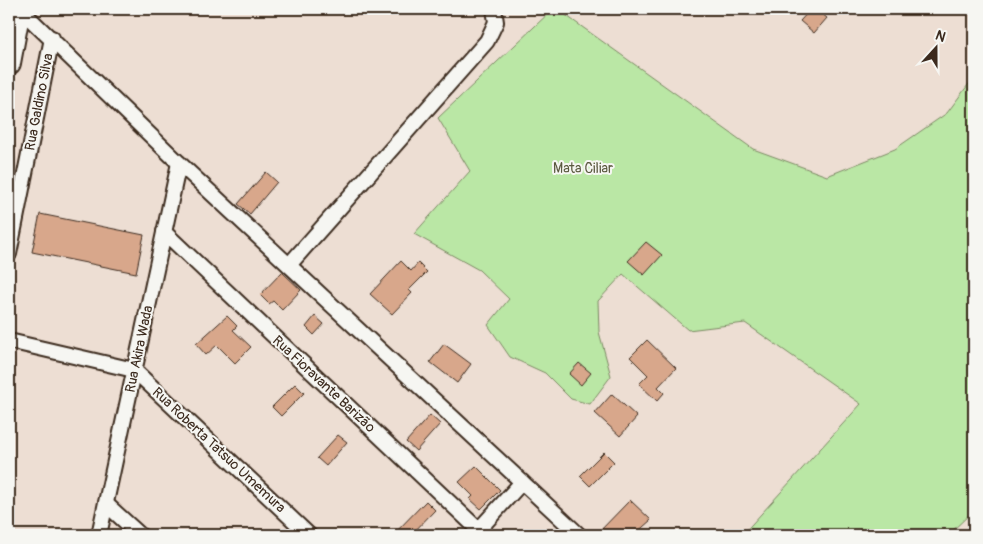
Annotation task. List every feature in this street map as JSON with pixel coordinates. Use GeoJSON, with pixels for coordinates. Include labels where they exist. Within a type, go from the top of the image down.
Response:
{"type":"FeatureCollection","features":[{"type":"Feature","properties":{"kind":"main road"},"geometry":{"type":"LineString","coordinates":[[9,63],[20,9]]}},
{"type":"Feature","properties":{"kind":"street"},"geometry":{"type":"LineString","coordinates":[[20,9],[179,163],[579,535]]}},
{"type":"Feature","properties":{"kind":"street"},"geometry":{"type":"LineString","coordinates":[[289,265],[487,41],[496,22],[494,9]]}},
{"type":"Feature","properties":{"kind":"street","name":"Rua Galdino Silva"},"geometry":{"type":"LineString","coordinates":[[9,254],[52,38]]}},
{"type":"Feature","properties":{"kind":"street","name":"Rua Akira Wada"},"geometry":{"type":"LineString","coordinates":[[100,535],[179,163]]}},
{"type":"Feature","properties":{"kind":"street","name":"Rua Fioravante Barizão"},"geometry":{"type":"LineString","coordinates":[[164,232],[479,533]]}},
{"type":"Feature","properties":{"kind":"street"},"geometry":{"type":"LineString","coordinates":[[9,341],[134,370]]}},
{"type":"Feature","properties":{"kind":"street","name":"Rua Roberta Tatsuo Umemura"},"geometry":{"type":"LineString","coordinates":[[134,370],[309,535]]}},
{"type":"Feature","properties":{"kind":"street"},"geometry":{"type":"LineString","coordinates":[[479,533],[522,482]]}},
{"type":"Feature","properties":{"kind":"street"},"geometry":{"type":"LineString","coordinates":[[106,504],[140,535]]}},
{"type":"Feature","properties":{"kind":"green space","name":"Mata Ciliar"},"geometry":{"type":"Polygon","coordinates":[[[553,9],[557,9],[753,149],[827,176],[895,149],[947,113],[974,77],[974,514],[972,512],[948,535],[742,535],[861,404],[745,323],[688,330],[623,274],[598,301],[599,332],[611,376],[590,404],[571,399],[545,373],[510,357],[488,325],[509,299],[479,270],[414,234],[470,171],[438,118],[553,9]]]}},
{"type":"Feature","properties":{"kind":"building"},"geometry":{"type":"Polygon","coordinates":[[[811,9],[816,9],[827,18],[814,33],[800,21],[811,9]]]}},
{"type":"Feature","properties":{"kind":"building"},"geometry":{"type":"Polygon","coordinates":[[[266,172],[277,182],[250,214],[238,204],[266,172]]]}},
{"type":"Feature","properties":{"kind":"building"},"geometry":{"type":"Polygon","coordinates":[[[40,214],[144,235],[136,273],[32,252],[40,214]]]}},
{"type":"Feature","properties":{"kind":"building"},"geometry":{"type":"Polygon","coordinates":[[[646,242],[662,255],[644,275],[628,261],[646,242]]]}},
{"type":"Feature","properties":{"kind":"building"},"geometry":{"type":"Polygon","coordinates":[[[401,261],[411,271],[418,263],[427,272],[409,290],[412,293],[392,314],[370,294],[401,261]]]}},
{"type":"Feature","properties":{"kind":"building"},"geometry":{"type":"Polygon","coordinates":[[[282,272],[301,290],[282,310],[273,301],[269,304],[260,295],[282,272]]]}},
{"type":"Feature","properties":{"kind":"building"},"geometry":{"type":"Polygon","coordinates":[[[227,316],[237,326],[233,330],[251,347],[235,363],[217,345],[206,355],[196,344],[227,316]]]}},
{"type":"Feature","properties":{"kind":"building"},"geometry":{"type":"Polygon","coordinates":[[[315,316],[324,324],[314,335],[306,327],[315,316]]]}},
{"type":"Feature","properties":{"kind":"building"},"geometry":{"type":"Polygon","coordinates":[[[647,340],[676,368],[658,387],[664,393],[657,401],[639,384],[648,375],[630,357],[647,340]]]}},
{"type":"Feature","properties":{"kind":"building"},"geometry":{"type":"Polygon","coordinates":[[[444,344],[471,364],[457,383],[430,362],[444,344]]]}},
{"type":"Feature","properties":{"kind":"building"},"geometry":{"type":"Polygon","coordinates":[[[579,363],[591,373],[581,385],[569,374],[579,363]]]}},
{"type":"Feature","properties":{"kind":"building"},"geometry":{"type":"Polygon","coordinates":[[[295,384],[304,393],[281,416],[272,407],[295,384]]]}},
{"type":"Feature","properties":{"kind":"building"},"geometry":{"type":"Polygon","coordinates":[[[612,394],[637,417],[620,436],[595,413],[612,394]]]}},
{"type":"Feature","properties":{"kind":"building"},"geometry":{"type":"Polygon","coordinates":[[[430,415],[440,424],[416,451],[406,442],[430,415]]]}},
{"type":"Feature","properties":{"kind":"building"},"geometry":{"type":"Polygon","coordinates":[[[338,435],[347,442],[326,466],[317,458],[338,435]]]}},
{"type":"Feature","properties":{"kind":"building"},"geometry":{"type":"Polygon","coordinates":[[[604,452],[614,462],[590,486],[580,476],[604,452]]]}},
{"type":"Feature","properties":{"kind":"building"},"geometry":{"type":"Polygon","coordinates":[[[476,466],[500,490],[481,509],[470,499],[473,496],[459,482],[476,466]]]}},
{"type":"Feature","properties":{"kind":"building"},"geometry":{"type":"Polygon","coordinates":[[[630,500],[651,520],[634,535],[596,535],[630,500]]]}},
{"type":"Feature","properties":{"kind":"building"},"geometry":{"type":"Polygon","coordinates":[[[426,501],[435,510],[411,535],[393,535],[426,501]]]}}]}
